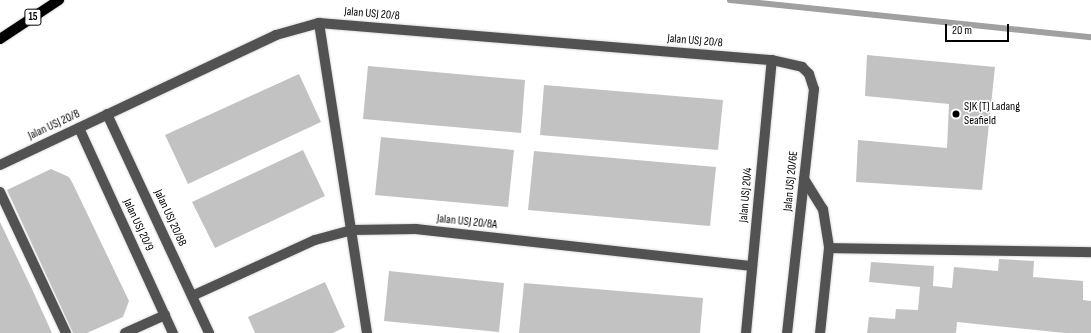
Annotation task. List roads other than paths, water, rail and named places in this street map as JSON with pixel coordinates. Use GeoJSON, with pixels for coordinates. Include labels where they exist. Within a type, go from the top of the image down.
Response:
{"type":"FeatureCollection","features":[{"type":"Feature","properties":{"kind":"main road","name":"15"},"geometry":{"type":"LineString","coordinates":[[0,39],[59,0]]}},
{"type":"Feature","properties":{"kind":"street","name":"Jalan USJ 20/8"},"geometry":{"type":"LineString","coordinates":[[0,165],[276,34],[319,23],[772,60]]}},
{"type":"Feature","properties":{"kind":"street"},"geometry":{"type":"LineString","coordinates":[[319,23],[367,333]]}},
{"type":"Feature","properties":{"kind":"street","name":"Jalan USJ 20/6E"},"geometry":{"type":"LineString","coordinates":[[772,60],[802,67],[809,74],[814,89],[787,333]]}},
{"type":"Feature","properties":{"kind":"street","name":"Jalan USJ 20/4"},"geometry":{"type":"LineString","coordinates":[[746,333],[772,60]]}},
{"type":"Feature","properties":{"kind":"street","name":"Jalan USJ 20/8B"},"geometry":{"type":"LineString","coordinates":[[107,114],[209,333]]}},
{"type":"Feature","properties":{"kind":"street","name":"Jalan USJ 20/9"},"geometry":{"type":"LineString","coordinates":[[79,128],[173,333]]}},
{"type":"Feature","properties":{"kind":"street"},"geometry":{"type":"LineString","coordinates":[[804,179],[823,209],[829,248],[820,333]]}},
{"type":"Feature","properties":{"kind":"street"},"geometry":{"type":"LineString","coordinates":[[0,192],[66,333]]}},
{"type":"Feature","properties":{"kind":"street","name":"Jalan USJ 20/8A"},"geometry":{"type":"LineString","coordinates":[[192,296],[315,240],[352,230],[416,230],[752,266]]}},
{"type":"Feature","properties":{"kind":"street"},"geometry":{"type":"LineString","coordinates":[[829,248],[1091,252]]}},
{"type":"Feature","properties":{"kind":"street"},"geometry":{"type":"LineString","coordinates":[[125,333],[165,314]]}},
{"type":"Feature","properties":{"kind":"waterway"},"geometry":{"type":"LineString","coordinates":[[730,0],[1091,37]]}},
{"type":"Feature","properties":{"kind":"place","name":"SJK (T) Ladang Seafield"},"geometry":{"type":"Point","coordinates":[956,114]}}]}
